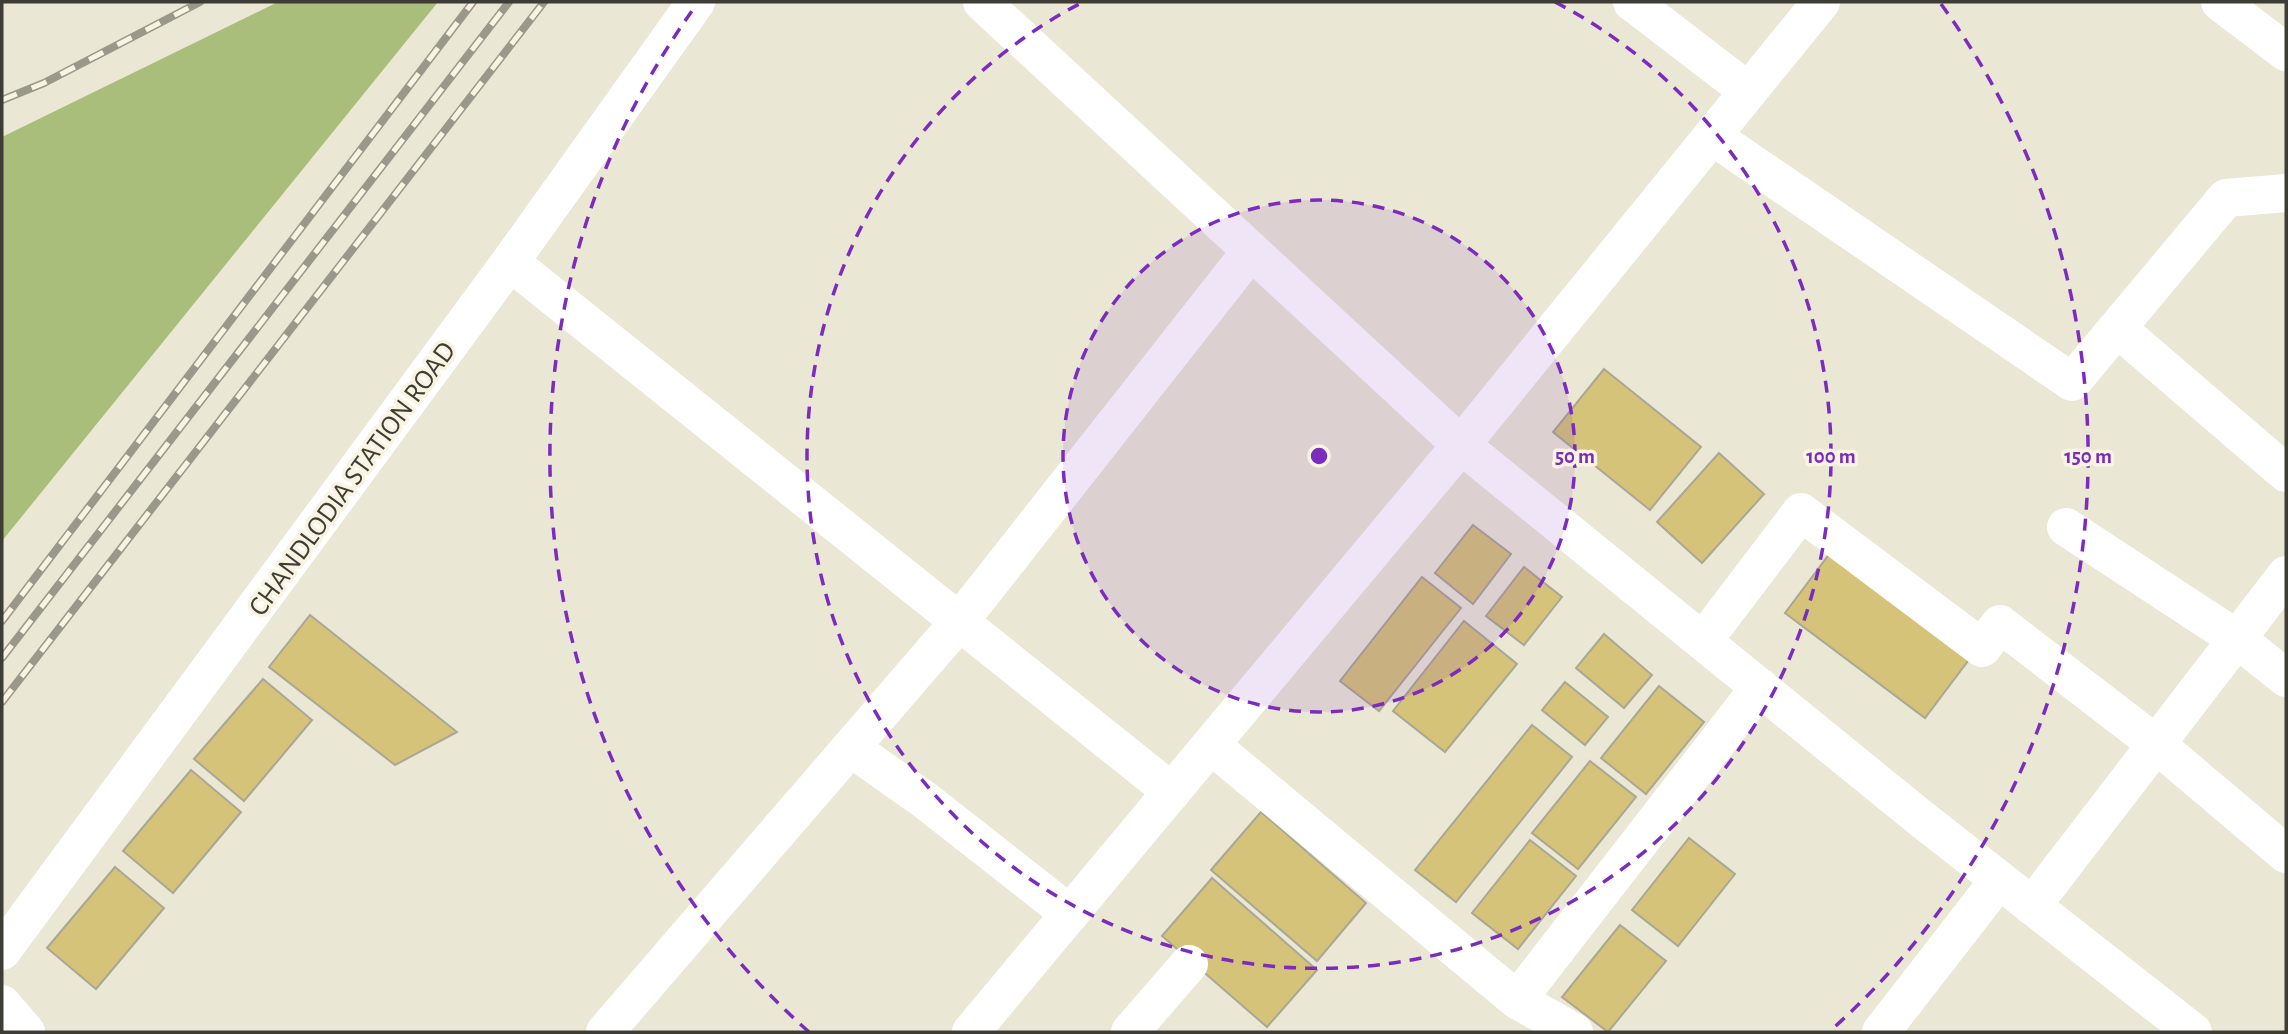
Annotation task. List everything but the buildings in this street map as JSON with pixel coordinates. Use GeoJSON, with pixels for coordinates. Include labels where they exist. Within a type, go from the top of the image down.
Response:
{"type":"FeatureCollection","features":[{"type":"Feature","properties":{"kind":"street","name":"CHANDLODIA STATION ROAD"},"geometry":{"type":"LineString","coordinates":[[2,951],[510,262],[696,2]]}},
{"type":"Feature","properties":{"kind":"street"},"geometry":{"type":"LineString","coordinates":[[982,2],[1461,445],[1999,880],[2193,1032]]}},
{"type":"Feature","properties":{"kind":"street"},"geometry":{"type":"LineString","coordinates":[[1632,2],[1748,91]]}},
{"type":"Feature","properties":{"kind":"street"},"geometry":{"type":"LineString","coordinates":[[971,1032],[1461,445],[1821,2]]}},
{"type":"Feature","properties":{"kind":"street"},"geometry":{"type":"LineString","coordinates":[[2220,2],[2286,52]]}},
{"type":"Feature","properties":{"kind":"street"},"geometry":{"type":"LineString","coordinates":[[1712,136],[2072,382],[2226,198],[2286,193]]}},
{"type":"Feature","properties":{"kind":"street"},"geometry":{"type":"LineString","coordinates":[[605,1032],[959,622],[1251,251]]}},
{"type":"Feature","properties":{"kind":"street"},"geometry":{"type":"LineString","coordinates":[[510,262],[1172,792]]}},
{"type":"Feature","properties":{"kind":"street"},"geometry":{"type":"LineString","coordinates":[[2117,328],[2286,473]]}},
{"type":"Feature","properties":{"kind":"street"},"geometry":{"type":"LineString","coordinates":[[1703,641],[1801,512],[1982,648],[2000,624],[2156,744],[2286,854]]}},
{"type":"Feature","properties":{"kind":"street"},"geometry":{"type":"LineString","coordinates":[[2066,527],[2237,639],[2286,678]]}},
{"type":"Feature","properties":{"kind":"street"},"geometry":{"type":"LineString","coordinates":[[2032,906],[2286,575]]}},
{"type":"Feature","properties":{"kind":"street"},"geometry":{"type":"LineString","coordinates":[[1517,1000],[1760,687]]}},
{"type":"Feature","properties":{"kind":"street"},"geometry":{"type":"LineString","coordinates":[[1211,745],[1517,1000],[1574,1032]]}},
{"type":"Feature","properties":{"kind":"street"},"geometry":{"type":"LineString","coordinates":[[851,748],[926,801],[1070,914]]}},
{"type":"Feature","properties":{"kind":"street"},"geometry":{"type":"LineString","coordinates":[[1881,1032],[1999,880]]}},
{"type":"Feature","properties":{"kind":"street"},"geometry":{"type":"LineString","coordinates":[[1148,1026],[1189,964]]}},
{"type":"Feature","properties":{"kind":"street"},"geometry":{"type":"LineString","coordinates":[[2,1004],[26,1032]]}},
{"type":"Feature","properties":{"kind":"green space"},"geometry":{"type":"Polygon","coordinates":[[[278,2],[438,2],[2,541],[2,137],[278,2]]]}},
{"type":"Feature","properties":{"kind":"railway"},"geometry":{"type":"LineString","coordinates":[[2,100],[44,83],[200,2]]}},
{"type":"Feature","properties":{"kind":"railway"},"geometry":{"type":"LineString","coordinates":[[2,621],[473,2]]}},
{"type":"Feature","properties":{"kind":"railway"},"geometry":{"type":"LineString","coordinates":[[2,658],[509,2]]}},
{"type":"Feature","properties":{"kind":"railway"},"geometry":{"type":"LineString","coordinates":[[2,702],[544,2]]}}]}
